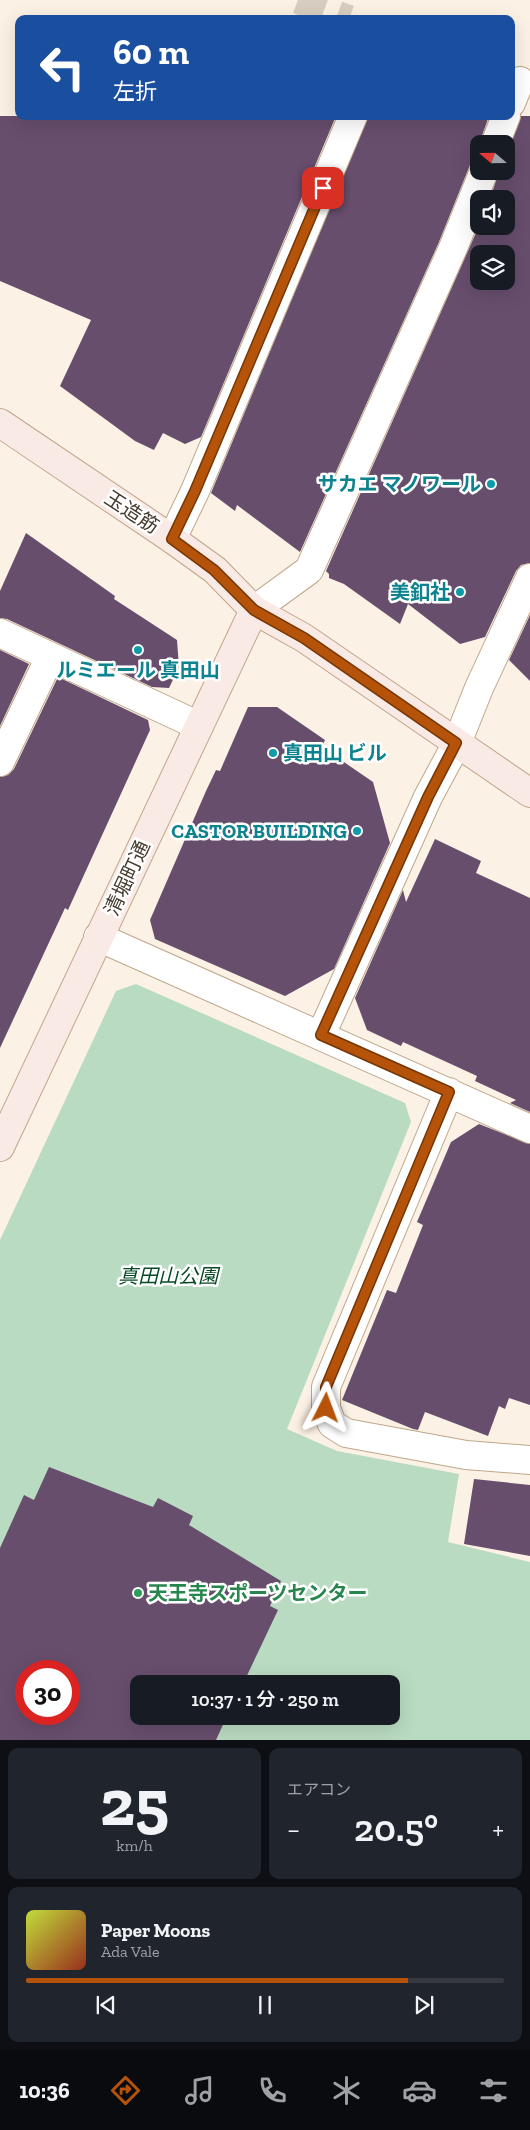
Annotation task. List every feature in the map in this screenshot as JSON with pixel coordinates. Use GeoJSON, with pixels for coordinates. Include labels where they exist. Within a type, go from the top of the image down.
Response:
{"type":"FeatureCollection","features":[{"type":"Feature","properties":{"kind":"street"},"geometry":{"type":"LineString","coordinates":[[172,539],[195,491],[350,120]]}},
{"type":"Feature","properties":{"kind":"street"},"geometry":{"type":"LineString","coordinates":[[499,135],[504,120]]}},
{"type":"Feature","properties":{"kind":"street"},"geometry":{"type":"LineString","coordinates":[[254,610],[309,570],[449,257],[480,180]]}},
{"type":"Feature","properties":{"kind":"street","name":"玉造筋"},"geometry":{"type":"LineString","coordinates":[[0,423],[172,539],[214,570],[254,610],[304,638],[530,793]]}},
{"type":"Feature","properties":{"kind":"street"},"geometry":{"type":"LineString","coordinates":[[321,1035],[428,797],[456,743],[479,688],[530,578]]}},
{"type":"Feature","properties":{"kind":"street","name":"清堀町通"},"geometry":{"type":"LineString","coordinates":[[0,1147],[254,610]]}},
{"type":"Feature","properties":{"kind":"street"},"geometry":{"type":"LineString","coordinates":[[0,633],[199,726]]}},
{"type":"Feature","properties":{"kind":"street"},"geometry":{"type":"LineString","coordinates":[[0,762],[50,657]]}},
{"type":"Feature","properties":{"kind":"street"},"geometry":{"type":"LineString","coordinates":[[98,937],[530,1129]]}},
{"type":"Feature","properties":{"kind":"street"},"geometry":{"type":"LineString","coordinates":[[449,1092],[326,1387],[326,1408],[332,1424],[346,1433],[466,1455],[530,1460]]}},
{"type":"Feature","properties":{"kind":"green space","name":"真田山公園"},"geometry":{"type":"Polygon","coordinates":[[[136,984],[405,1103],[411,1122],[287,1429],[337,1451],[459,1474],[448,1542],[530,1562],[530,1740],[0,1740],[0,1240],[116,991],[136,984]]]}},
{"type":"Feature","properties":{"kind":"building"},"geometry":{"type":"Polygon","coordinates":[[[0,116],[15,116],[15,120],[334,120],[201,437],[185,444],[163,433],[154,450],[135,441],[60,386],[91,320],[0,281],[0,116]]]}},
{"type":"Feature","properties":{"kind":"building"},"geometry":{"type":"Polygon","coordinates":[[[521,116],[530,116],[530,563],[521,565],[516,571],[485,637],[460,644],[408,604],[400,624],[344,584],[329,578],[329,574],[326,571],[470,246],[470,290],[515,290],[515,245],[471,245],[475,235],[515,235],[515,190],[493,190],[496,180],[515,180],[514,135],[521,116]]]}},
{"type":"Feature","properties":{"kind":"building"},"geometry":{"type":"Polygon","coordinates":[[[366,120],[488,120],[482,135],[470,135],[470,165],[439,242],[300,552],[237,505],[235,511],[211,493],[366,120]]]}},
{"type":"Feature","properties":{"kind":"building"},"geometry":{"type":"Polygon","coordinates":[[[26,533],[115,596],[114,599],[177,640],[179,667],[169,688],[152,687],[7,619],[0,618],[0,591],[26,533]]]}},
{"type":"Feature","properties":{"kind":"building"},"geometry":{"type":"Polygon","coordinates":[[[530,615],[530,681],[509,660],[530,615]]]}},
{"type":"Feature","properties":{"kind":"building"},"geometry":{"type":"Polygon","coordinates":[[[0,650],[29,664],[0,726],[0,650]]]}},
{"type":"Feature","properties":{"kind":"building"},"geometry":{"type":"Polygon","coordinates":[[[58,677],[148,720],[150,730],[68,910],[65,908],[0,1048],[0,777],[8,775],[14,769],[58,677]]]}},
{"type":"Feature","properties":{"kind":"building"},"geometry":{"type":"Polygon","coordinates":[[[248,707],[277,707],[325,740],[322,747],[373,782],[390,843],[334,969],[285,996],[155,939],[150,920],[206,791],[216,770],[220,771],[248,707]]]}},
{"type":"Feature","properties":{"kind":"building"},"geometry":{"type":"Polygon","coordinates":[[[435,839],[481,861],[476,873],[530,898],[530,1112],[510,1103],[516,1100],[475,1081],[477,1076],[403,1042],[401,1046],[367,1030],[355,998],[403,890],[406,902],[435,839]]]}},
{"type":"Feature","properties":{"kind":"building"},"geometry":{"type":"Polygon","coordinates":[[[479,1124],[530,1144],[530,1405],[509,1398],[505,1409],[499,1406],[488,1436],[425,1412],[418,1430],[413,1429],[342,1400],[387,1290],[396,1293],[423,1225],[417,1222],[451,1142],[479,1124]]]}},
{"type":"Feature","properties":{"kind":"building","name":"天王寺スポーツセンター"},"geometry":{"type":"Polygon","coordinates":[[[49,1467],[153,1507],[158,1498],[193,1516],[189,1525],[281,1581],[270,1606],[278,1610],[247,1675],[130,1675],[130,1725],[223,1725],[216,1740],[0,1740],[0,1548],[24,1495],[34,1500],[49,1467]]]}},
{"type":"Feature","properties":{"kind":"building"},"geometry":{"type":"Polygon","coordinates":[[[474,1479],[530,1485],[530,1556],[464,1544],[474,1479]]]}},
{"type":"Feature","properties":{"kind":"tunnel"},"geometry":{"type":"LineString","coordinates":[[298,0],[338,15]]}},
{"type":"Feature","properties":{"kind":"place","name":"サカエ マノワール"},"geometry":{"type":"Point","coordinates":[491,484]}},
{"type":"Feature","properties":{"kind":"place","name":"美釦社"},"geometry":{"type":"Point","coordinates":[460,592]}},
{"type":"Feature","properties":{"kind":"place","name":"ルミエール 真田山"},"geometry":{"type":"Point","coordinates":[138,650]}},
{"type":"Feature","properties":{"kind":"place","name":"真田山 ビル"},"geometry":{"type":"Point","coordinates":[273,753]}},
{"type":"Feature","properties":{"kind":"place","name":"CASTOR BUILDING"},"geometry":{"type":"Point","coordinates":[357,831]}},
{"type":"Feature","properties":{"kind":"place","name":"天王寺スポーツセンター"},"geometry":{"type":"Point","coordinates":[138,1593]}},
{"type":"Feature","properties":{"kind":"route"},"geometry":{"type":"LineString","coordinates":[[323,188],[195,491],[172,539],[214,570],[254,610],[304,638],[456,743],[428,797],[321,1035],[449,1092],[326,1387],[326,1408]]}}]}
